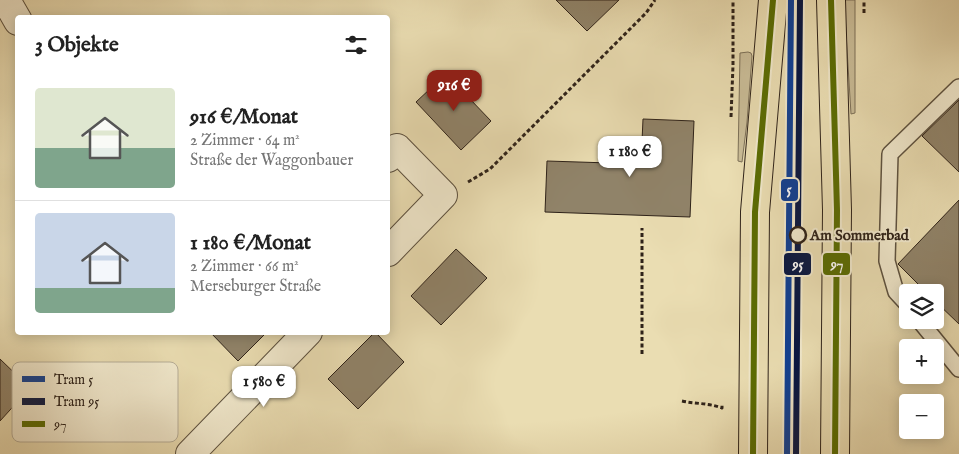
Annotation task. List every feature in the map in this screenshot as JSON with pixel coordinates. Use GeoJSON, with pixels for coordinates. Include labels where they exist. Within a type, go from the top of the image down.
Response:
{"type":"FeatureCollection","features":[{"type":"Feature","properties":{"kind":"main road"},"geometry":{"type":"LineString","coordinates":[[753,454],[755,212],[773,0]]}},
{"type":"Feature","properties":{"kind":"main road"},"geometry":{"type":"LineString","coordinates":[[831,0],[837,210],[835,454]]}},
{"type":"Feature","properties":{"kind":"street"},"geometry":{"type":"LineString","coordinates":[[6,0],[15,16]]}},
{"type":"Feature","properties":{"kind":"street"},"geometry":{"type":"LineString","coordinates":[[390,156],[397,148],[443,195],[390,250]]}},
{"type":"Feature","properties":{"kind":"street"},"geometry":{"type":"LineString","coordinates":[[190,454],[305,335]]}},
{"type":"Feature","properties":{"kind":"lane"},"geometry":{"type":"LineString","coordinates":[[899,296],[896,292],[888,261],[890,154],[959,87]]}},
{"type":"Feature","properties":{"kind":"lane"},"geometry":{"type":"LineString","coordinates":[[926,329],[959,369]]}},
{"type":"Feature","properties":{"kind":"path"},"geometry":{"type":"LineString","coordinates":[[443,195],[490,170],[646,14],[655,0]]}},
{"type":"Feature","properties":{"kind":"path"},"geometry":{"type":"LineString","coordinates":[[642,228],[642,354]]}},
{"type":"Feature","properties":{"kind":"path"},"geometry":{"type":"LineString","coordinates":[[682,401],[722,408]]}},
{"type":"Feature","properties":{"kind":"shaded area"},"geometry":{"type":"Polygon","coordinates":[[[844,0],[855,0],[855,113],[851,114],[844,0]]]}},
{"type":"Feature","properties":{"kind":"shaded area"},"geometry":{"type":"Polygon","coordinates":[[[748,52],[752,56],[742,162],[738,161],[740,53],[748,52]]]}},
{"type":"Feature","properties":{"kind":"building"},"geometry":{"type":"Polygon","coordinates":[[[556,0],[619,0],[587,31],[556,0]]]}},
{"type":"Feature","properties":{"kind":"building"},"geometry":{"type":"Polygon","coordinates":[[[446,74],[491,121],[461,150],[416,102],[446,74]]]}},
{"type":"Feature","properties":{"kind":"building"},"geometry":{"type":"Polygon","coordinates":[[[959,100],[959,172],[922,136],[959,100]]]}},
{"type":"Feature","properties":{"kind":"building"},"geometry":{"type":"Polygon","coordinates":[[[643,119],[694,121],[690,217],[545,212],[547,161],[641,164],[643,119]]]}},
{"type":"Feature","properties":{"kind":"building"},"geometry":{"type":"Polygon","coordinates":[[[959,200],[959,324],[944,310],[944,284],[918,284],[898,264],[959,200]]]}},
{"type":"Feature","properties":{"kind":"building"},"geometry":{"type":"Polygon","coordinates":[[[456,249],[487,278],[441,325],[411,296],[456,249]]]}},
{"type":"Feature","properties":{"kind":"building"},"geometry":{"type":"Polygon","coordinates":[[[213,335],[264,335],[238,361],[213,335]]]}},
{"type":"Feature","properties":{"kind":"building"},"geometry":{"type":"Polygon","coordinates":[[[372,335],[378,335],[404,362],[358,409],[328,379],[372,335]]]}},
{"type":"Feature","properties":{"kind":"building"},"geometry":{"type":"Polygon","coordinates":[[[0,359],[12,371],[12,408],[0,421],[0,359]]]}},
{"type":"Feature","properties":{"kind":"tram line","name":"5"},"geometry":{"type":"LineString","coordinates":[[787,454],[791,0]]}},
{"type":"Feature","properties":{"kind":"tram line","name":"95"},"geometry":{"type":"LineString","coordinates":[[796,454],[800,0]]}},
{"type":"Feature","properties":{"kind":"transit line","name":"97"},"geometry":{"type":"LineString","coordinates":[[753,454],[755,212],[773,0]]}},
{"type":"Feature","properties":{"kind":"transit line","name":"97"},"geometry":{"type":"LineString","coordinates":[[831,0],[837,210],[835,454]]}},
{"type":"Feature","properties":{"kind":"place","name":"Am Sommerbad"},"geometry":{"type":"Point","coordinates":[798,235]}}]}
